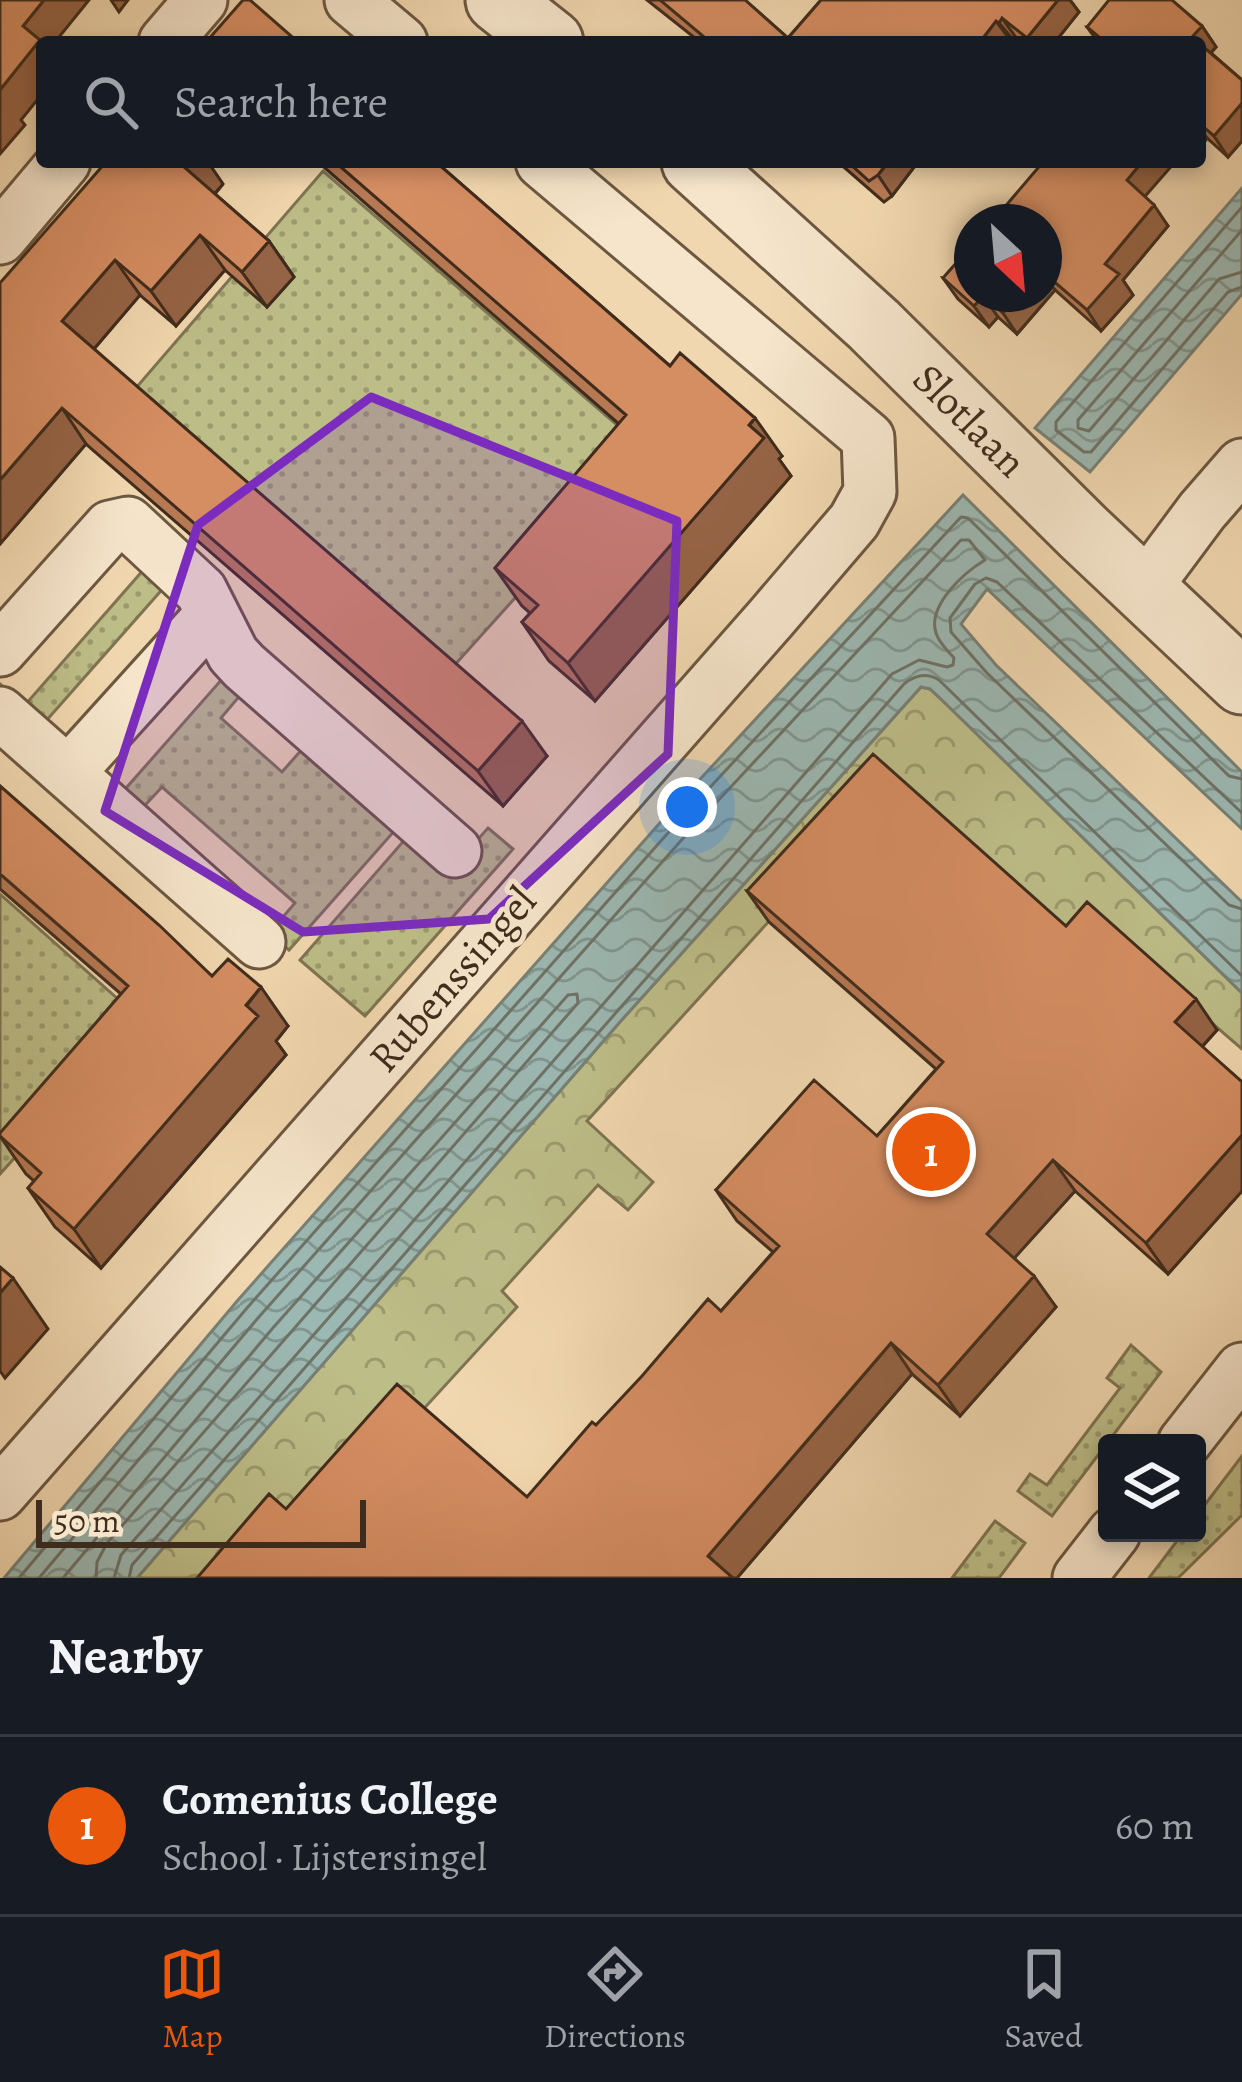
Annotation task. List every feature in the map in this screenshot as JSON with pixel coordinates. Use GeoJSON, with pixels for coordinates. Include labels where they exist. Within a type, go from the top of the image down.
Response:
{"type":"FeatureCollection","features":[{"type":"Feature","properties":{"kind":"street"},"geometry":{"type":"LineString","coordinates":[[171,36],[201,0]]}},
{"type":"Feature","properties":{"kind":"street"},"geometry":{"type":"LineString","coordinates":[[351,0],[394,36]]}},
{"type":"Feature","properties":{"kind":"street"},"geometry":{"type":"LineString","coordinates":[[498,0],[543,36]]}},
{"type":"Feature","properties":{"kind":"street"},"geometry":{"type":"LineString","coordinates":[[0,238],[59,168]]}},
{"type":"Feature","properties":{"kind":"street","name":"Slotlaan"},"geometry":{"type":"LineString","coordinates":[[549,168],[868,438],[872,461]]}},
{"type":"Feature","properties":{"kind":"street","name":"Slotlaan"},"geometry":{"type":"LineString","coordinates":[[701,168],[874,325],[1242,682]]}},
{"type":"Feature","properties":{"kind":"street","name":"Rubenssingel"},"geometry":{"type":"LineString","coordinates":[[3,1485],[826,554],[854,521],[870,492],[872,461]]}},
{"type":"Feature","properties":{"kind":"street"},"geometry":{"type":"LineString","coordinates":[[1144,589],[1242,464]]}},
{"type":"Feature","properties":{"kind":"street"},"geometry":{"type":"LineString","coordinates":[[0,650],[110,527],[121,522],[135,528],[195,584],[244,666],[455,851]]}},
{"type":"Feature","properties":{"kind":"street"},"geometry":{"type":"LineString","coordinates":[[68,773],[212,614]]}},
{"type":"Feature","properties":{"kind":"street"},"geometry":{"type":"LineString","coordinates":[[0,713],[259,942]]}},
{"type":"Feature","properties":{"kind":"street"},"geometry":{"type":"LineString","coordinates":[[1191,1434],[1242,1369]]}},
{"type":"Feature","properties":{"kind":"street"},"geometry":{"type":"LineString","coordinates":[[1078,1578],[1107,1542]]}},
{"type":"Feature","properties":{"kind":"highlighted area"},"geometry":{"type":"Polygon","coordinates":[[[371,397],[677,521],[668,754],[489,919],[303,932],[105,811],[198,525],[371,397]]]}},
{"type":"Feature","properties":{"kind":"green space"},"geometry":{"type":"Polygon","coordinates":[[[323,171],[631,437],[637,462],[452,668],[135,389],[323,171]]]}},
{"type":"Feature","properties":{"kind":"green space"},"geometry":{"type":"Polygon","coordinates":[[[146,567],[166,585],[45,722],[0,693],[0,684],[25,705],[146,567]]]}},
{"type":"Feature","properties":{"kind":"green space"},"geometry":{"type":"Polygon","coordinates":[[[230,670],[248,686],[221,718],[282,772],[304,747],[397,828],[289,950],[270,932],[295,903],[162,787],[134,817],[120,795],[230,670]]]}},
{"type":"Feature","properties":{"kind":"green space"},"geometry":{"type":"Polygon","coordinates":[[[921,687],[943,701],[1242,993],[1242,1049],[1109,934],[812,874],[587,1121],[653,1182],[628,1210],[598,1185],[502,1291],[517,1307],[419,1414],[245,1578],[137,1578],[619,1023],[921,687]]]}},
{"type":"Feature","properties":{"kind":"green space"},"geometry":{"type":"Polygon","coordinates":[[[488,828],[513,849],[365,1016],[300,960],[407,837],[448,873],[488,828]]]}},
{"type":"Feature","properties":{"kind":"green space"},"geometry":{"type":"Polygon","coordinates":[[[0,894],[129,1009],[110,1052],[0,1174],[0,894]]]}},
{"type":"Feature","properties":{"kind":"green space"},"geometry":{"type":"Polygon","coordinates":[[[1131,1345],[1161,1372],[1114,1434],[1098,1434],[1098,1455],[1052,1516],[1018,1491],[1030,1474],[1047,1485],[1120,1388],[1107,1378],[1131,1345]]]}},
{"type":"Feature","properties":{"kind":"green space"},"geometry":{"type":"Polygon","coordinates":[[[1242,1456],[1242,1515],[1178,1578],[1149,1578],[1176,1542],[1206,1542],[1206,1503],[1242,1456]]]}},
{"type":"Feature","properties":{"kind":"green space"},"geometry":{"type":"Polygon","coordinates":[[[995,1521],[1025,1543],[999,1578],[952,1578],[995,1521]]]}},
{"type":"Feature","properties":{"kind":"water"},"geometry":{"type":"Polygon","coordinates":[[[1242,188],[1242,294],[1090,472],[1035,428],[1242,188]]]}},
{"type":"Feature","properties":{"kind":"water"},"geometry":{"type":"Polygon","coordinates":[[[963,495],[1242,772],[1242,829],[987,589],[961,624],[996,665],[1242,902],[1242,993],[943,701],[921,687],[619,1023],[137,1578],[4,1578],[238,1300],[666,816],[963,495]]]}},
{"type":"Feature","properties":{"kind":"building"},"geometry":{"type":"Polygon","coordinates":[[[0,0],[44,0],[23,26],[36,37],[36,45],[0,90],[0,0]]]}},
{"type":"Feature","properties":{"kind":"building"},"geometry":{"type":"Polygon","coordinates":[[[243,0],[250,0],[291,36],[211,36],[243,0]]]}},
{"type":"Feature","properties":{"kind":"building"},"geometry":{"type":"Polygon","coordinates":[[[660,0],[745,0],[786,36],[703,36],[660,0]]]}},
{"type":"Feature","properties":{"kind":"building"},"geometry":{"type":"Polygon","coordinates":[[[821,0],[1058,0],[1029,36],[1002,18],[985,36],[790,36],[821,0]]]}},
{"type":"Feature","properties":{"kind":"building"},"geometry":{"type":"Polygon","coordinates":[[[1109,0],[1172,0],[1202,26],[1193,36],[1098,36],[1087,27],[1109,0]]]}},
{"type":"Feature","properties":{"kind":"building"},"geometry":{"type":"Polygon","coordinates":[[[1206,49],[1242,80],[1242,103],[1214,136],[1206,129],[1206,49]]]}},
{"type":"Feature","properties":{"kind":"building"},"geometry":{"type":"Polygon","coordinates":[[[101,168],[185,168],[269,241],[242,272],[200,235],[151,291],[115,260],[62,321],[522,721],[478,771],[62,408],[0,480],[0,283],[101,168]]]}},
{"type":"Feature","properties":{"kind":"building"},"geometry":{"type":"Polygon","coordinates":[[[342,168],[443,168],[670,366],[680,353],[755,418],[749,425],[764,438],[568,663],[522,622],[538,605],[495,568],[626,415],[342,168]]]}},
{"type":"Feature","properties":{"kind":"building"},"geometry":{"type":"Polygon","coordinates":[[[855,168],[883,168],[878,175],[869,181],[855,168]]]}},
{"type":"Feature","properties":{"kind":"building"},"geometry":{"type":"Polygon","coordinates":[[[1038,168],[1137,168],[1127,180],[1154,205],[1105,264],[1119,274],[1087,310],[1062,288],[1062,204],[1007,204],[1038,168]]]}},
{"type":"Feature","properties":{"kind":"building"},"geometry":{"type":"Polygon","coordinates":[[[954,265],[954,288],[943,278],[954,265]]]}},
{"type":"Feature","properties":{"kind":"building"},"geometry":{"type":"Polygon","coordinates":[[[873,754],[1066,926],[1087,902],[1196,999],[1175,1022],[1242,1082],[1242,1135],[1146,1243],[1053,1160],[987,1234],[1034,1276],[938,1385],[891,1343],[708,1556],[733,1578],[197,1578],[269,1494],[286,1509],[397,1384],[527,1497],[708,1299],[721,1311],[779,1246],[716,1190],[814,1080],[877,1136],[943,1062],[747,891],[873,754]]]}},
{"type":"Feature","properties":{"kind":"building"},"geometry":{"type":"Polygon","coordinates":[[[0,786],[212,976],[228,959],[261,987],[246,1005],[258,1016],[74,1229],[28,1188],[41,1173],[0,1133],[128,986],[0,874],[0,786]]]}},
{"type":"Feature","properties":{"kind":"building"},"geometry":{"type":"Polygon","coordinates":[[[0,1267],[13,1278],[0,1293],[0,1267]]]}},
{"type":"Feature","properties":{"kind":"place","name":"Comenius College"},"geometry":{"type":"Point","coordinates":[931,1152]}}]}
